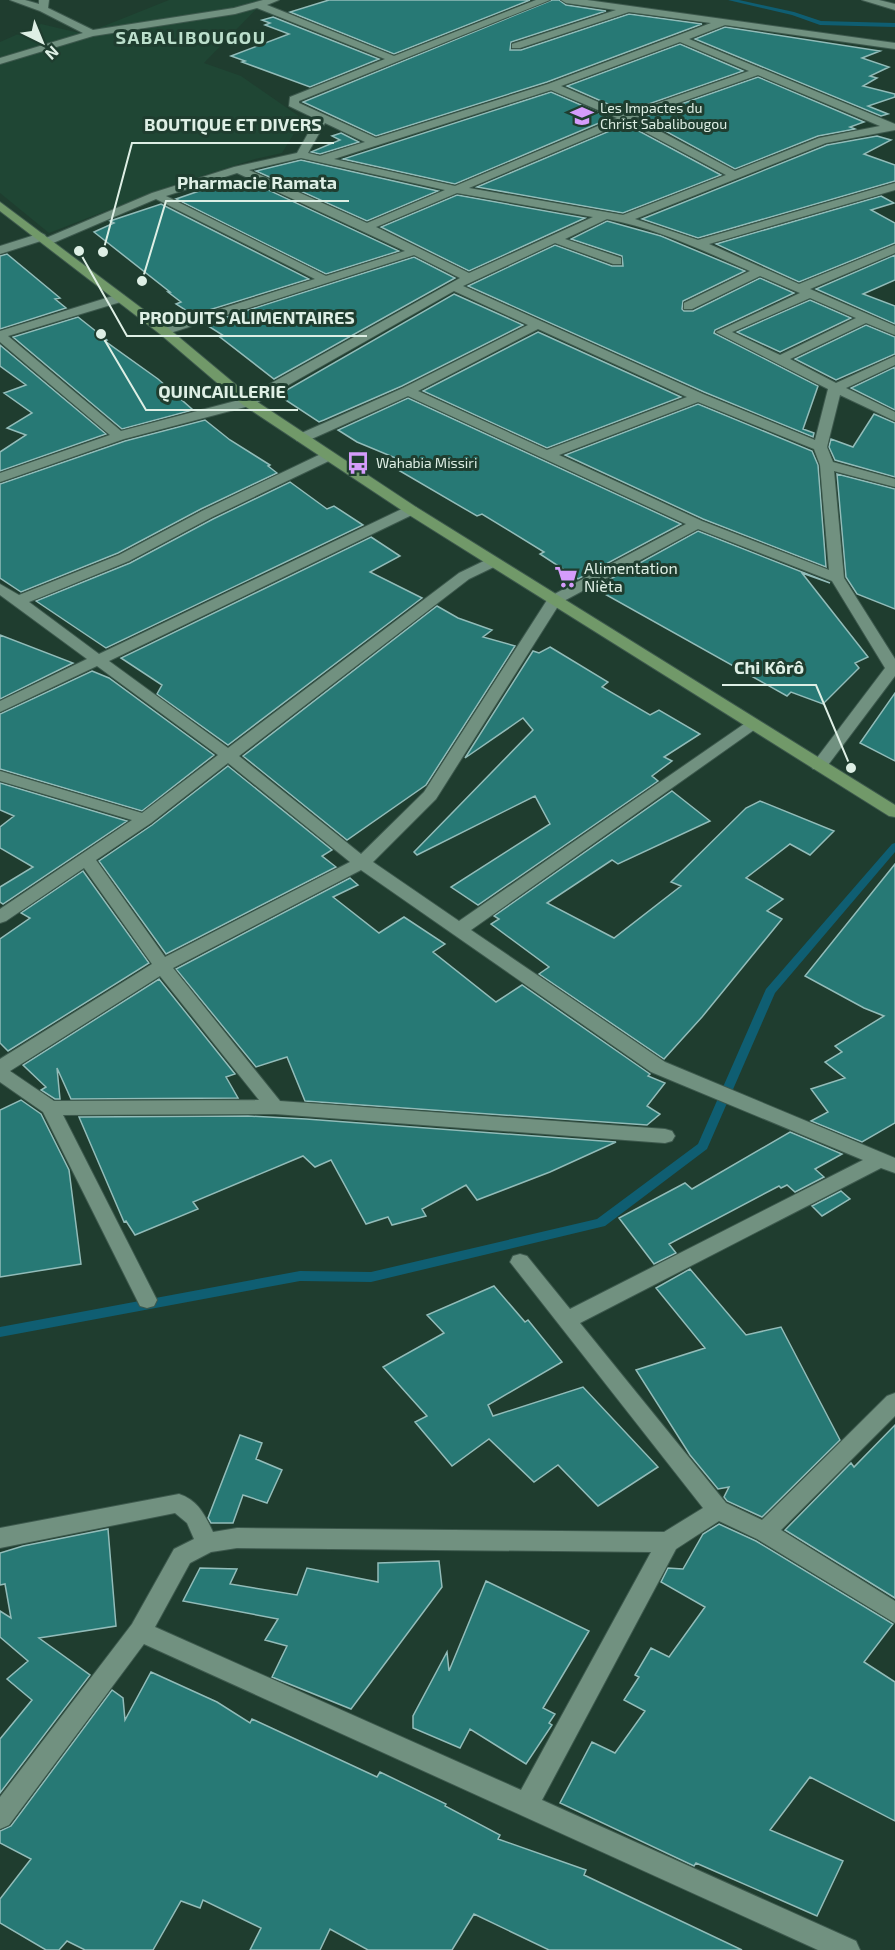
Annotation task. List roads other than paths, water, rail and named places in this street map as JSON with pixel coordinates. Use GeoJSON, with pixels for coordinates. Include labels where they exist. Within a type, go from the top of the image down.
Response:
{"type":"FeatureCollection","features":[{"type":"Feature","properties":{"kind":"main road"},"geometry":{"type":"LineString","coordinates":[[0,205],[165,331],[248,402],[493,562],[895,812]]}},
{"type":"Feature","properties":{"kind":"street"},"geometry":{"type":"LineString","coordinates":[[15,0],[44,4],[92,33]]}},
{"type":"Feature","properties":{"kind":"street"},"geometry":{"type":"LineString","coordinates":[[0,61],[92,33],[235,11],[274,0]]}},
{"type":"Feature","properties":{"kind":"street"},"geometry":{"type":"LineString","coordinates":[[375,142],[293,104],[294,99],[545,0]]}},
{"type":"Feature","properties":{"kind":"street"},"geometry":{"type":"LineString","coordinates":[[566,0],[895,46]]}},
{"type":"Feature","properties":{"kind":"street"},"geometry":{"type":"LineString","coordinates":[[867,0],[895,7]]}},
{"type":"Feature","properties":{"kind":"street"},"geometry":{"type":"LineString","coordinates":[[258,5],[396,60]]}},
{"type":"Feature","properties":{"kind":"street"},"geometry":{"type":"LineString","coordinates":[[516,46],[631,9]]}},
{"type":"Feature","properties":{"kind":"street"},"geometry":{"type":"LineString","coordinates":[[322,159],[552,86],[724,22]]}},
{"type":"Feature","properties":{"kind":"street"},"geometry":{"type":"LineString","coordinates":[[679,38],[893,128]]}},
{"type":"Feature","properties":{"kind":"street"},"geometry":{"type":"LineString","coordinates":[[367,228],[454,189],[626,118],[759,71]]}},
{"type":"Feature","properties":{"kind":"street"},"geometry":{"type":"LineString","coordinates":[[552,86],[626,118],[734,174]]}},
{"type":"Feature","properties":{"kind":"street"},"geometry":{"type":"LineString","coordinates":[[301,154],[322,118]]}},
{"type":"Feature","properties":{"kind":"street"},"geometry":{"type":"LineString","coordinates":[[624,219],[823,140],[893,128]]}},
{"type":"Feature","properties":{"kind":"street"},"geometry":{"type":"LineString","coordinates":[[0,250],[45,239],[156,195],[238,169],[301,154],[454,189],[624,219],[698,244],[895,331]]}},
{"type":"Feature","properties":{"kind":"street"},"geometry":{"type":"LineString","coordinates":[[238,169],[469,278]]}},
{"type":"Feature","properties":{"kind":"street"},"geometry":{"type":"LineString","coordinates":[[698,244],[895,186]]}},
{"type":"Feature","properties":{"kind":"street"},"geometry":{"type":"LineString","coordinates":[[156,195],[324,279]]}},
{"type":"Feature","properties":{"kind":"street"},"geometry":{"type":"LineString","coordinates":[[0,478],[119,436],[248,402],[469,278],[605,216]]}},
{"type":"Feature","properties":{"kind":"street"},"geometry":{"type":"LineString","coordinates":[[555,239],[617,261]]}},
{"type":"Feature","properties":{"kind":"street"},"geometry":{"type":"LineString","coordinates":[[895,249],[722,332],[783,358],[835,388],[895,417]]}},
{"type":"Feature","properties":{"kind":"street"},"geometry":{"type":"LineString","coordinates":[[165,331],[324,279],[416,252]]}},
{"type":"Feature","properties":{"kind":"street"},"geometry":{"type":"LineString","coordinates":[[878,256],[895,263]]}},
{"type":"Feature","properties":{"kind":"street"},"geometry":{"type":"LineString","coordinates":[[688,306],[760,271]]}},
{"type":"Feature","properties":{"kind":"street"},"geometry":{"type":"LineString","coordinates":[[454,287],[698,397],[820,447]]}},
{"type":"Feature","properties":{"kind":"street"},"geometry":{"type":"LineString","coordinates":[[0,335],[120,298]]}},
{"type":"Feature","properties":{"kind":"street"},"geometry":{"type":"LineString","coordinates":[[783,358],[867,318]]}},
{"type":"Feature","properties":{"kind":"street"},"geometry":{"type":"LineString","coordinates":[[302,438],[408,391],[537,325]]}},
{"type":"Feature","properties":{"kind":"street"},"geometry":{"type":"LineString","coordinates":[[0,335],[119,436]]}},
{"type":"Feature","properties":{"kind":"street"},"geometry":{"type":"LineString","coordinates":[[835,388],[895,360]]}},
{"type":"Feature","properties":{"kind":"street"},"geometry":{"type":"LineString","coordinates":[[819,766],[894,667],[837,578],[827,465],[820,447],[835,388]]}},
{"type":"Feature","properties":{"kind":"street"},"geometry":{"type":"LineString","coordinates":[[408,391],[697,524],[837,578]]}},
{"type":"Feature","properties":{"kind":"street"},"geometry":{"type":"LineString","coordinates":[[547,455],[698,397]]}},
{"type":"Feature","properties":{"kind":"street"},"geometry":{"type":"LineString","coordinates":[[18,602],[124,558],[207,514],[328,456]]}},
{"type":"Feature","properties":{"kind":"street"},"geometry":{"type":"LineString","coordinates":[[827,465],[895,483]]}},
{"type":"Feature","properties":{"kind":"street"},"geometry":{"type":"LineString","coordinates":[[0,707],[411,510]]}},
{"type":"Feature","properties":{"kind":"street"},"geometry":{"type":"LineString","coordinates":[[0,1068],[162,966],[362,863],[430,795],[554,600],[697,524]]}},
{"type":"Feature","properties":{"kind":"street"},"geometry":{"type":"LineString","coordinates":[[0,917],[145,819],[464,576],[493,562]]}},
{"type":"Feature","properties":{"kind":"street"},"geometry":{"type":"LineString","coordinates":[[0,588],[228,755],[362,863],[658,1067],[888,1163]]}},
{"type":"Feature","properties":{"kind":"street"},"geometry":{"type":"LineString","coordinates":[[458,930],[753,725]]}},
{"type":"Feature","properties":{"kind":"street"},"geometry":{"type":"LineString","coordinates":[[0,776],[145,819]]}},
{"type":"Feature","properties":{"kind":"street"},"geometry":{"type":"LineString","coordinates":[[86,859],[162,966],[275,1107]]}},
{"type":"Feature","properties":{"kind":"street"},"geometry":{"type":"LineString","coordinates":[[0,1073],[50,1108],[147,1300]]}},
{"type":"Feature","properties":{"kind":"street"},"geometry":{"type":"LineString","coordinates":[[50,1108],[275,1107],[665,1136]]}},
{"type":"Feature","properties":{"kind":"street"},"geometry":{"type":"LineString","coordinates":[[567,1320],[888,1163]]}},
{"type":"Feature","properties":{"kind":"street"},"geometry":{"type":"LineString","coordinates":[[520,1262],[718,1510],[765,1532],[895,1613]]}},
{"type":"Feature","properties":{"kind":"street"},"geometry":{"type":"LineString","coordinates":[[765,1532],[895,1402]]}},
{"type":"Feature","properties":{"kind":"street"},"geometry":{"type":"LineString","coordinates":[[0,1538],[178,1503],[195,1517],[207,1543]]}},
{"type":"Feature","properties":{"kind":"street"},"geometry":{"type":"LineString","coordinates":[[526,1805],[668,1542],[718,1510]]}},
{"type":"Feature","properties":{"kind":"street"},"geometry":{"type":"LineString","coordinates":[[0,1817],[140,1631],[182,1556],[207,1543],[237,1538],[668,1542]]}},
{"type":"Feature","properties":{"kind":"street"},"geometry":{"type":"LineString","coordinates":[[140,1631],[847,1950]]}},
{"type":"Feature","properties":{"kind":"waterway"},"geometry":{"type":"LineString","coordinates":[[731,0],[794,14],[820,23],[895,25]]}},
{"type":"Feature","properties":{"kind":"waterway"},"geometry":{"type":"LineString","coordinates":[[0,1332],[300,1276],[371,1277],[601,1223],[703,1146],[770,992],[895,846]]}},
{"type":"Feature","properties":{"kind":"place","name":"Les Impactes du Christ Sabalibougou"},"geometry":{"type":"Point","coordinates":[582,116]}},
{"type":"Feature","properties":{"kind":"place","name":"PRODUITS ALIMENTAIRES"},"geometry":{"type":"Point","coordinates":[79,251]}},
{"type":"Feature","properties":{"kind":"place","name":"BOUTIQUE ET DIVERS"},"geometry":{"type":"Point","coordinates":[103,252]}},
{"type":"Feature","properties":{"kind":"place","name":"Pharmacie Ramata"},"geometry":{"type":"Point","coordinates":[142,281]}},
{"type":"Feature","properties":{"kind":"place","name":"QUINCAILLERIE"},"geometry":{"type":"Point","coordinates":[101,334]}},
{"type":"Feature","properties":{"kind":"place","name":"Wahabia Missiri"},"geometry":{"type":"Point","coordinates":[358,463]}},
{"type":"Feature","properties":{"kind":"place","name":"Alimentation Nièta"},"geometry":{"type":"Point","coordinates":[566,577]}},
{"type":"Feature","properties":{"kind":"place","name":"Chi Kôrô"},"geometry":{"type":"Point","coordinates":[851,768]}},
{"type":"Feature","properties":{"kind":"district","name":"SABALIBOUGOU"},"geometry":{"type":"Point","coordinates":[191,38]}}]}
